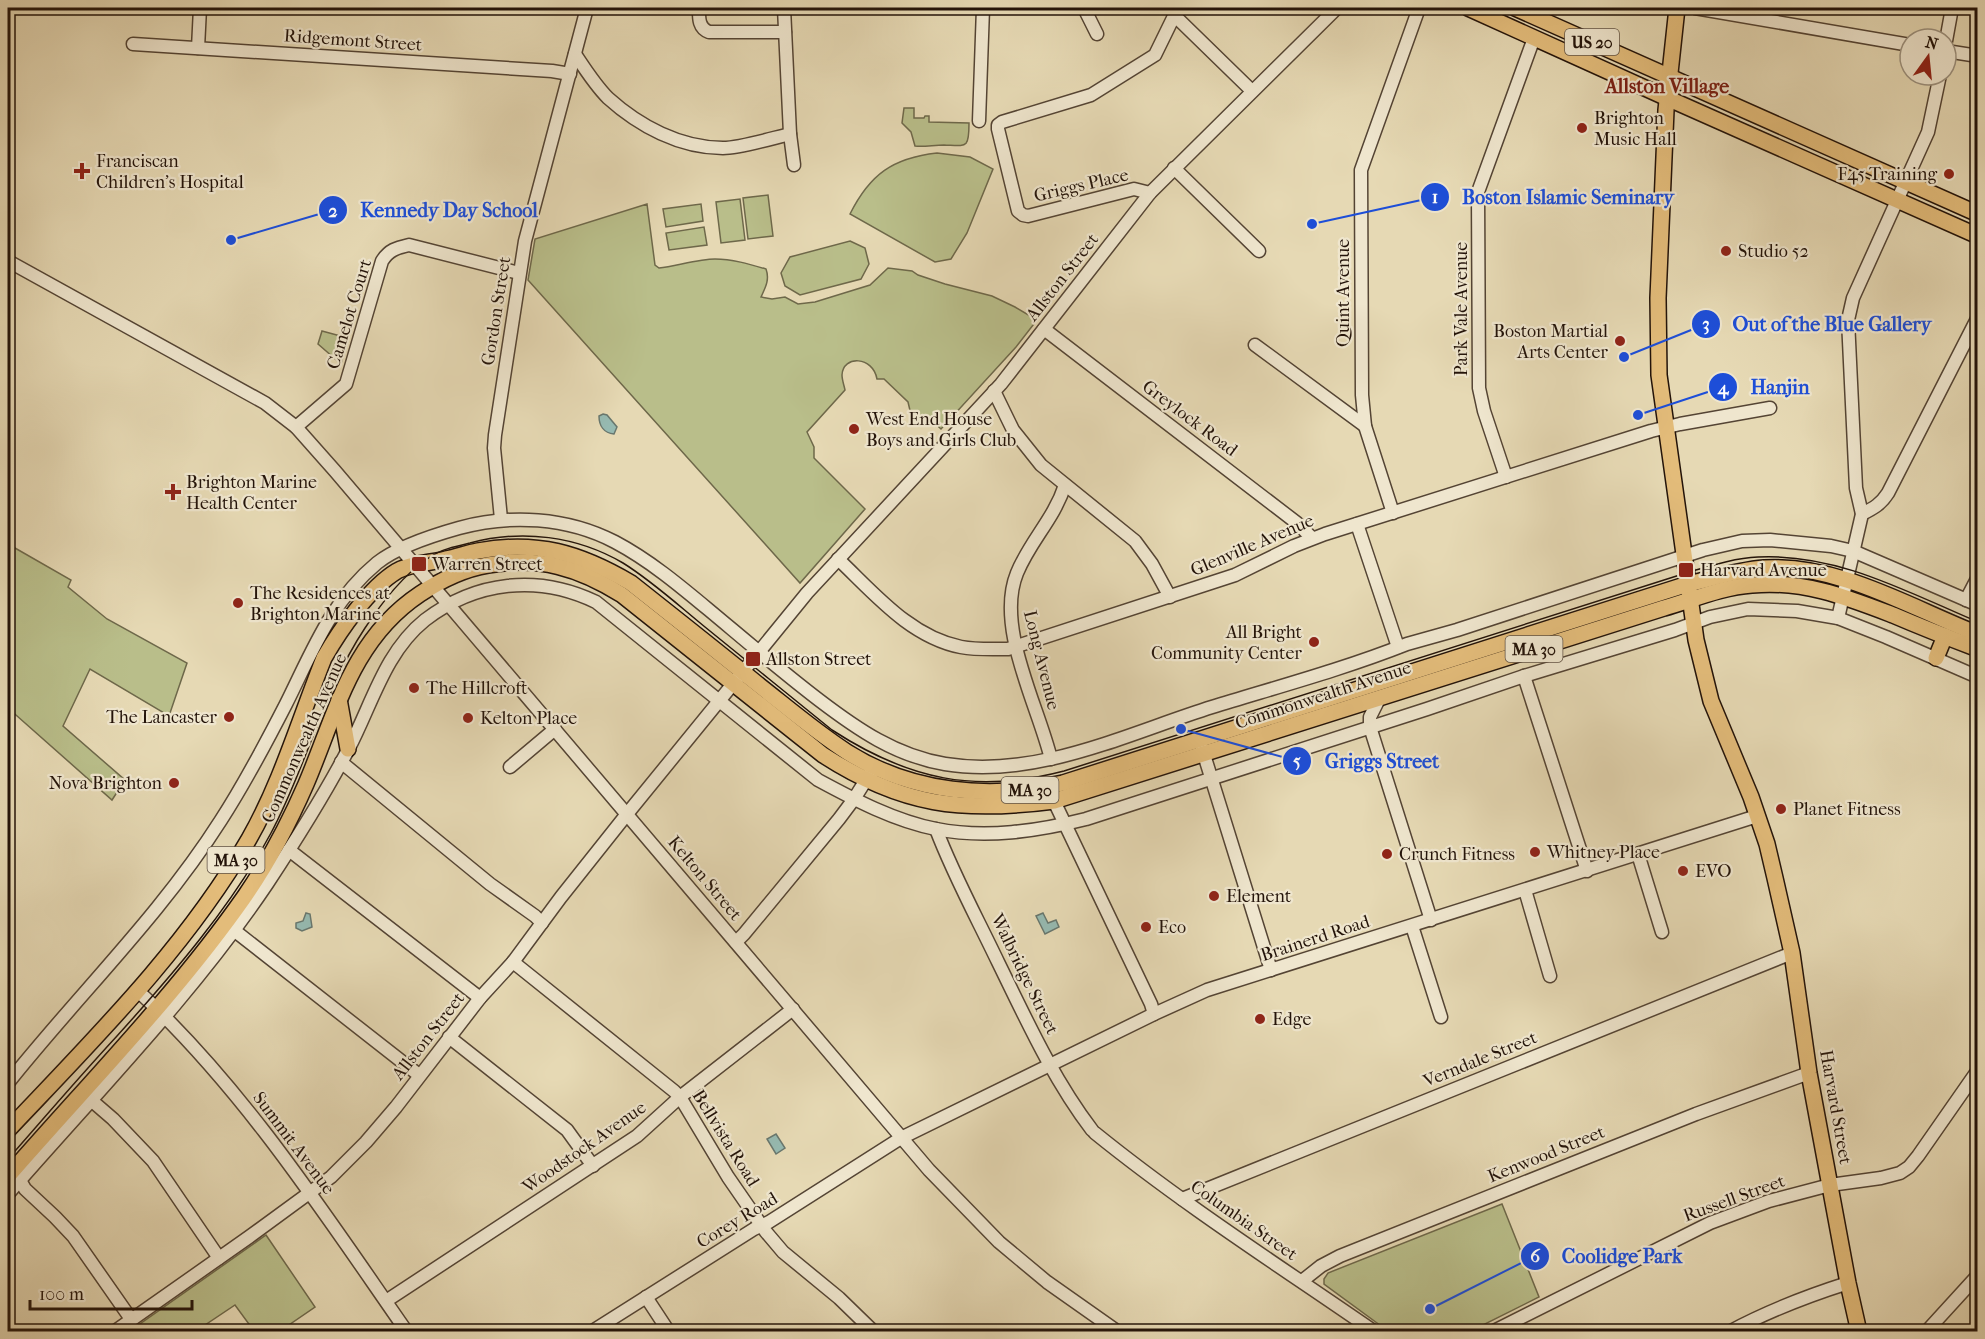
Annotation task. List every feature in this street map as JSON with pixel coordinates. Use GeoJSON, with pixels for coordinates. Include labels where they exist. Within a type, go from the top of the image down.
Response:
{"type":"FeatureCollection","features":[{"type":"Feature","properties":{"kind":"main road","name":"US 20"},"geometry":{"type":"LineString","coordinates":[[1468,8],[1666,99],[1977,236]]}},
{"type":"Feature","properties":{"kind":"main road","name":"US 20"},"geometry":{"type":"LineString","coordinates":[[1515,8],[1977,214]]}},
{"type":"Feature","properties":{"kind":"main road"},"geometry":{"type":"LineString","coordinates":[[1677,8],[1666,99],[1662,177],[1659,375],[1693,623],[1705,681],[1758,816]]}},
{"type":"Feature","properties":{"kind":"main road","name":"Commonwealth Avenue"},"geometry":{"type":"LineString","coordinates":[[8,1130],[137,990],[210,899],[249,838],[272,794],[324,658],[335,638],[367,598],[400,569],[477,551],[519,547],[542,548],[582,557],[605,567],[631,583],[823,755],[870,773],[905,795],[940,804],[993,808],[1054,801],[1201,746],[1688,584],[1737,572],[1763,568],[1805,570],[1847,580],[1977,634]]}},
{"type":"Feature","properties":{"kind":"main road","name":"Commonwealth Avenue"},"geometry":{"type":"LineString","coordinates":[[14,1175],[161,1012],[210,944],[265,865],[291,817],[307,783],[339,698],[365,649],[401,608],[433,585],[478,567],[500,563],[542,563],[577,571],[597,579],[622,595],[738,678]]}},
{"type":"Feature","properties":{"kind":"main road","name":"Commonwealth Avenue"},"geometry":{"type":"LineString","coordinates":[[870,773],[902,778],[938,788],[974,792],[1008,792],[1063,783],[1379,699],[1690,600],[1750,585],[1775,584],[1819,588],[1977,650]]}},
{"type":"Feature","properties":{"kind":"main road"},"geometry":{"type":"LineString","coordinates":[[1936,658],[1945,636]]}},
{"type":"Feature","properties":{"kind":"main road"},"geometry":{"type":"LineString","coordinates":[[339,698],[345,755]]}},
{"type":"Feature","properties":{"kind":"main road","name":"Harvard Street"},"geometry":{"type":"LineString","coordinates":[[1758,816],[1767,844],[1792,954],[1809,1073],[1848,1283],[1860,1332]]}},
{"type":"Feature","properties":{"kind":"street"},"geometry":{"type":"LineString","coordinates":[[198,48],[200,8]]}},
{"type":"Feature","properties":{"kind":"street","name":"Gordon Street"},"geometry":{"type":"LineString","coordinates":[[501,519],[494,448],[519,273],[525,241],[587,8]]}},
{"type":"Feature","properties":{"kind":"street"},"geometry":{"type":"LineString","coordinates":[[699,8],[701,26],[709,32],[785,32]]}},
{"type":"Feature","properties":{"kind":"street"},"geometry":{"type":"LineString","coordinates":[[784,8],[790,134],[794,165]]}},
{"type":"Feature","properties":{"kind":"street"},"geometry":{"type":"LineString","coordinates":[[979,121],[983,8]]}},
{"type":"Feature","properties":{"kind":"street"},"geometry":{"type":"LineString","coordinates":[[1084,8],[1097,34]]}},
{"type":"Feature","properties":{"kind":"street","name":"Allston Street"},"geometry":{"type":"LineString","coordinates":[[114,1332],[331,1177],[366,1142],[480,998],[513,962],[627,814],[807,593],[994,391],[1150,193],[1337,8]]}},
{"type":"Feature","properties":{"kind":"street","name":"Quint Avenue"},"geometry":{"type":"LineString","coordinates":[[1393,513],[1365,426],[1362,395],[1361,170],[1419,8]]}},
{"type":"Feature","properties":{"kind":"street"},"geometry":{"type":"LineString","coordinates":[[1695,8],[1898,43]]}},
{"type":"Feature","properties":{"kind":"street"},"geometry":{"type":"LineString","coordinates":[[1948,27],[1952,8]]}},
{"type":"Feature","properties":{"kind":"street"},"geometry":{"type":"LineString","coordinates":[[1176,11],[1251,91]]}},
{"type":"Feature","properties":{"kind":"street","name":"Griggs Place"},"geometry":{"type":"LineString","coordinates":[[1150,193],[1134,189],[1028,216],[1023,215],[1018,212],[998,125],[1091,95],[1155,55],[1176,11]]}},
{"type":"Feature","properties":{"kind":"street","name":"Park Vale Avenue"},"geometry":{"type":"LineString","coordinates":[[1506,477],[1484,411],[1479,388],[1478,192],[1534,38]]}},
{"type":"Feature","properties":{"kind":"street","name":"Ridgemont Street"},"geometry":{"type":"LineString","coordinates":[[133,44],[570,74]]}},
{"type":"Feature","properties":{"kind":"street"},"geometry":{"type":"LineString","coordinates":[[1958,53],[1977,56]]}},
{"type":"Feature","properties":{"kind":"street"},"geometry":{"type":"LineString","coordinates":[[575,54],[593,81],[608,97],[631,116],[659,134],[699,146],[725,148],[790,134]]}},
{"type":"Feature","properties":{"kind":"street"},"geometry":{"type":"LineString","coordinates":[[1838,618],[1862,514],[1856,488],[1848,320],[1853,298],[1928,132],[1937,87]]}},
{"type":"Feature","properties":{"kind":"street"},"geometry":{"type":"LineString","coordinates":[[1174,168],[1259,251]]}},
{"type":"Feature","properties":{"kind":"street","name":"Camelot Court"},"geometry":{"type":"LineString","coordinates":[[296,427],[346,384],[382,261],[395,248],[409,245],[519,273]]}},
{"type":"Feature","properties":{"kind":"street"},"geometry":{"type":"LineString","coordinates":[[8,261],[264,403],[296,427],[416,565]]}},
{"type":"Feature","properties":{"kind":"street"},"geometry":{"type":"LineString","coordinates":[[1862,514],[1882,502],[1888,493],[1977,316]]}},
{"type":"Feature","properties":{"kind":"street","name":"Greylock Road"},"geometry":{"type":"LineString","coordinates":[[1044,329],[1298,523],[1312,538]]}},
{"type":"Feature","properties":{"kind":"street"},"geometry":{"type":"LineString","coordinates":[[1255,345],[1365,426]]}},
{"type":"Feature","properties":{"kind":"street"},"geometry":{"type":"LineString","coordinates":[[994,391],[1013,430],[1041,465],[1112,520],[1135,541],[1152,564],[1170,597]]}},
{"type":"Feature","properties":{"kind":"street","name":"Glenville Avenue"},"geometry":{"type":"LineString","coordinates":[[838,559],[908,623],[933,638],[980,650],[1016,647],[1235,575],[1312,538],[1666,427],[1770,408]]}},
{"type":"Feature","properties":{"kind":"street","name":"Long Avenue"},"geometry":{"type":"LineString","coordinates":[[1051,759],[1016,647],[1010,606],[1015,580],[1028,553],[1054,513],[1065,485]]}},
{"type":"Feature","properties":{"kind":"street","name":"Commonwealth Avenue"},"geometry":{"type":"LineString","coordinates":[[8,1083],[143,926],[197,856],[241,787],[287,702],[324,626],[340,602],[352,587],[390,554],[445,532],[501,519],[536,520],[561,524],[610,539],[648,562],[872,738],[905,753],[944,764],[980,767],[1011,766],[1051,759],[1684,556],[1742,541],[1770,540],[1805,543],[1853,551],[1972,603]]}},
{"type":"Feature","properties":{"kind":"street"},"geometry":{"type":"LineString","coordinates":[[1357,524],[1398,647]]}},
{"type":"Feature","properties":{"kind":"street","name":"Kelton Street"},"geometry":{"type":"LineString","coordinates":[[416,565],[901,1138],[950,1192],[999,1242],[1047,1282],[1118,1332]]}},
{"type":"Feature","properties":{"kind":"street"},"geometry":{"type":"LineString","coordinates":[[1972,603],[1977,578]]}},
{"type":"Feature","properties":{"kind":"street","name":"Commonwealth Avenue"},"geometry":{"type":"LineString","coordinates":[[8,1194],[14,1175],[91,1100],[161,1012],[235,931],[289,850],[345,755],[382,675],[398,648],[425,620],[462,597],[487,588],[516,585],[542,586],[579,594],[609,612],[809,773],[854,799],[900,818],[936,829],[964,832],[1016,832],[1064,824],[1710,617],[1748,609],[1797,611],[1838,618],[1977,677]]}},
{"type":"Feature","properties":{"kind":"street"},"geometry":{"type":"LineString","coordinates":[[1524,676],[1587,871]]}},
{"type":"Feature","properties":{"kind":"street"},"geometry":{"type":"LineString","coordinates":[[1379,699],[1370,717],[1370,727],[1431,920]]}},
{"type":"Feature","properties":{"kind":"street"},"geometry":{"type":"LineString","coordinates":[[510,767],[555,729]]}},
{"type":"Feature","properties":{"kind":"street"},"geometry":{"type":"LineString","coordinates":[[1201,746],[1271,970]]}},
{"type":"Feature","properties":{"kind":"street"},"geometry":{"type":"LineString","coordinates":[[345,755],[490,884],[542,923]]}},
{"type":"Feature","properties":{"kind":"street"},"geometry":{"type":"LineString","coordinates":[[736,942],[854,799],[870,773]]}},
{"type":"Feature","properties":{"kind":"street"},"geometry":{"type":"LineString","coordinates":[[1054,801],[1154,1014]]}},
{"type":"Feature","properties":{"kind":"street","name":"Brainerd Road"},"geometry":{"type":"LineString","coordinates":[[901,1138],[1207,990],[1758,816]]}},
{"type":"Feature","properties":{"kind":"street","name":"Walbridge Street"},"geometry":{"type":"LineString","coordinates":[[936,829],[1050,1065],[1075,1108],[1093,1131]]}},
{"type":"Feature","properties":{"kind":"street"},"geometry":{"type":"LineString","coordinates":[[289,850],[480,998]]}},
{"type":"Feature","properties":{"kind":"street"},"geometry":{"type":"LineString","coordinates":[[1638,854],[1662,932]]}},
{"type":"Feature","properties":{"kind":"street"},"geometry":{"type":"LineString","coordinates":[[1525,890],[1550,976]]}},
{"type":"Feature","properties":{"kind":"street"},"geometry":{"type":"LineString","coordinates":[[1412,926],[1441,1017]]}},
{"type":"Feature","properties":{"kind":"street"},"geometry":{"type":"LineString","coordinates":[[235,931],[419,1076]]}},
{"type":"Feature","properties":{"kind":"street","name":"Verndale Street"},"geometry":{"type":"LineString","coordinates":[[1182,1199],[1792,954]]}},
{"type":"Feature","properties":{"kind":"street","name":"Bellvista Road"},"geometry":{"type":"LineString","coordinates":[[513,962],[680,1097],[728,1177],[761,1226],[783,1252],[839,1298],[874,1332]]}},
{"type":"Feature","properties":{"kind":"street","name":"Summit Avenue"},"geometry":{"type":"LineString","coordinates":[[137,990],[161,1012],[270,1137],[407,1332]]}},
{"type":"Feature","properties":{"kind":"street","name":"Woodstock Avenue"},"geometry":{"type":"LineString","coordinates":[[386,1301],[637,1136],[680,1097],[793,1009]]}},
{"type":"Feature","properties":{"kind":"street"},"geometry":{"type":"LineString","coordinates":[[449,1037],[567,1130],[592,1166]]}},
{"type":"Feature","properties":{"kind":"street","name":"Russell Street"},"geometry":{"type":"LineString","coordinates":[[1492,1332],[1710,1223],[1769,1201],[1830,1185],[1900,1173],[1909,1167],[1926,1145],[1977,1070]]}},
{"type":"Feature","properties":{"kind":"street","name":"Kenwood Street"},"geometry":{"type":"LineString","coordinates":[[1302,1281],[1322,1266],[1351,1251],[1696,1114],[1809,1073]]}},
{"type":"Feature","properties":{"kind":"street"},"geometry":{"type":"LineString","coordinates":[[91,1100],[113,1119],[153,1161],[219,1258]]}},
{"type":"Feature","properties":{"kind":"street","name":"Columbia Street"},"geometry":{"type":"LineString","coordinates":[[1093,1131],[1130,1162],[1375,1332]]}},
{"type":"Feature","properties":{"kind":"street","name":"Corey Road"},"geometry":{"type":"LineString","coordinates":[[591,1332],[901,1138]]}},
{"type":"Feature","properties":{"kind":"street"},"geometry":{"type":"LineString","coordinates":[[14,1175],[25,1189],[73,1236],[131,1319]]}},
{"type":"Feature","properties":{"kind":"street"},"geometry":{"type":"LineString","coordinates":[[1926,1332],[1977,1275]]}},
{"type":"Feature","properties":{"kind":"street"},"geometry":{"type":"LineString","coordinates":[[1729,1332],[1766,1312],[1848,1283]]}},
{"type":"Feature","properties":{"kind":"street"},"geometry":{"type":"LineString","coordinates":[[646,1297],[669,1332]]}},
{"type":"Feature","properties":{"kind":"green space"},"geometry":{"type":"Polygon","coordinates":[[[904,108],[914,108],[914,118],[929,116],[929,122],[969,123],[967,142],[962,145],[915,146],[911,132],[902,123],[904,108]]]}},
{"type":"Feature","properties":{"kind":"green space"},"geometry":{"type":"Polygon","coordinates":[[[937,153],[970,157],[993,169],[967,233],[951,259],[935,262],[850,214],[866,188],[884,170],[908,159],[937,153]]]}},
{"type":"Feature","properties":{"kind":"green space"},"geometry":{"type":"Polygon","coordinates":[[[768,195],[773,236],[748,239],[743,198],[768,195]]]}},
{"type":"Feature","properties":{"kind":"green space"},"geometry":{"type":"Polygon","coordinates":[[[740,199],[745,240],[721,243],[716,202],[740,199]]]}},
{"type":"Feature","properties":{"kind":"green space"},"geometry":{"type":"Polygon","coordinates":[[[647,204],[655,265],[659,268],[709,259],[747,264],[766,269],[767,280],[761,297],[772,299],[785,297],[798,304],[815,302],[870,285],[888,268],[912,271],[945,284],[992,296],[1037,320],[1016,347],[941,429],[929,418],[912,419],[908,402],[884,379],[877,379],[870,366],[858,361],[847,364],[842,375],[845,390],[807,432],[814,447],[814,458],[865,509],[800,583],[528,280],[535,239],[647,204]]]}},
{"type":"Feature","properties":{"kind":"green space"},"geometry":{"type":"Polygon","coordinates":[[[701,204],[703,221],[666,227],[663,209],[701,204]]]}},
{"type":"Feature","properties":{"kind":"green space"},"geometry":{"type":"Polygon","coordinates":[[[704,227],[707,245],[669,250],[666,233],[704,227]]]}},
{"type":"Feature","properties":{"kind":"green space"},"geometry":{"type":"Polygon","coordinates":[[[850,241],[865,248],[869,264],[861,279],[800,295],[785,286],[781,273],[790,257],[850,241]]]}},
{"type":"Feature","properties":{"kind":"green space"},"geometry":{"type":"Polygon","coordinates":[[[322,331],[348,338],[341,364],[318,344],[322,331]]]}},
{"type":"Feature","properties":{"kind":"green space"},"geometry":{"type":"Polygon","coordinates":[[[8,544],[71,580],[68,587],[107,619],[187,663],[169,716],[90,669],[63,726],[125,780],[112,800],[8,708],[8,544]]]}},
{"type":"Feature","properties":{"kind":"green space"},"geometry":{"type":"Polygon","coordinates":[[[1502,1204],[1539,1297],[1471,1331],[1388,1331],[1324,1284],[1328,1273],[1502,1204]]]}},
{"type":"Feature","properties":{"kind":"green space"},"geometry":{"type":"Polygon","coordinates":[[[266,1235],[315,1307],[280,1331],[254,1331],[235,1305],[196,1331],[130,1331],[266,1235]]]}},
{"type":"Feature","properties":{"kind":"water"},"geometry":{"type":"Polygon","coordinates":[[[607,415],[617,427],[614,434],[605,431],[601,426],[599,416],[607,415]]]}},
{"type":"Feature","properties":{"kind":"water"},"geometry":{"type":"Polygon","coordinates":[[[306,913],[310,914],[312,927],[302,931],[296,928],[296,923],[303,921],[306,913]]]}},
{"type":"Feature","properties":{"kind":"water"},"geometry":{"type":"Polygon","coordinates":[[[1043,913],[1048,923],[1056,920],[1059,927],[1045,934],[1036,916],[1043,913]]]}},
{"type":"Feature","properties":{"kind":"water"},"geometry":{"type":"Polygon","coordinates":[[[776,1134],[785,1148],[776,1154],[767,1139],[776,1134]]]}},
{"type":"Feature","properties":{"kind":"tram line"},"geometry":{"type":"LineString","coordinates":[[8,1159],[159,989],[238,887],[284,808],[326,703],[350,652],[386,598],[420,564],[435,554],[455,547],[509,536],[529,536],[568,541],[605,554],[623,563],[655,585],[832,730],[888,761],[944,778],[972,781],[1032,778],[1064,771],[1686,573],[1740,559],[1787,557],[1844,568],[1898,587],[1978,622]]}},
{"type":"Feature","properties":{"kind":"place","name":"Brighton Music Hall"},"geometry":{"type":"Point","coordinates":[1582,128]}},
{"type":"Feature","properties":{"kind":"place","name":"Franciscan Children's Hospital"},"geometry":{"type":"Point","coordinates":[82,171]}},
{"type":"Feature","properties":{"kind":"place","name":"F45 Training"},"geometry":{"type":"Point","coordinates":[1949,174]}},
{"type":"Feature","properties":{"kind":"place","name":"Boston Islamic Seminary"},"geometry":{"type":"Point","coordinates":[1312,224]}},
{"type":"Feature","properties":{"kind":"place","name":"Kennedy Day School"},"geometry":{"type":"Point","coordinates":[231,240]}},
{"type":"Feature","properties":{"kind":"place","name":"Studio 52"},"geometry":{"type":"Point","coordinates":[1726,251]}},
{"type":"Feature","properties":{"kind":"place","name":"Boston Martial Arts Center"},"geometry":{"type":"Point","coordinates":[1620,341]}},
{"type":"Feature","properties":{"kind":"place","name":"Out of the Blue Gallery"},"geometry":{"type":"Point","coordinates":[1624,357]}},
{"type":"Feature","properties":{"kind":"place","name":"Hanjin"},"geometry":{"type":"Point","coordinates":[1638,415]}},
{"type":"Feature","properties":{"kind":"place","name":"West End House Boys and Girls Club"},"geometry":{"type":"Point","coordinates":[854,429]}},
{"type":"Feature","properties":{"kind":"place","name":"Brighton Marine Health Center"},"geometry":{"type":"Point","coordinates":[173,492]}},
{"type":"Feature","properties":{"kind":"place","name":"Warren Street"},"geometry":{"type":"Point","coordinates":[419,564]}},
{"type":"Feature","properties":{"kind":"place","name":"Harvard Avenue"},"geometry":{"type":"Point","coordinates":[1686,570]}},
{"type":"Feature","properties":{"kind":"place","name":"The Residences at Brighton Marine"},"geometry":{"type":"Point","coordinates":[238,603]}},
{"type":"Feature","properties":{"kind":"place","name":"All Bright Community Center"},"geometry":{"type":"Point","coordinates":[1314,642]}},
{"type":"Feature","properties":{"kind":"place","name":"Allston Street"},"geometry":{"type":"Point","coordinates":[753,659]}},
{"type":"Feature","properties":{"kind":"place","name":"The Hillcroft"},"geometry":{"type":"Point","coordinates":[414,688]}},
{"type":"Feature","properties":{"kind":"place","name":"The Lancaster"},"geometry":{"type":"Point","coordinates":[229,717]}},
{"type":"Feature","properties":{"kind":"place","name":"Kelton Place"},"geometry":{"type":"Point","coordinates":[468,718]}},
{"type":"Feature","properties":{"kind":"place","name":"Griggs Street"},"geometry":{"type":"Point","coordinates":[1181,729]}},
{"type":"Feature","properties":{"kind":"place","name":"Nova Brighton"},"geometry":{"type":"Point","coordinates":[174,783]}},
{"type":"Feature","properties":{"kind":"place","name":"Planet Fitness"},"geometry":{"type":"Point","coordinates":[1781,809]}},
{"type":"Feature","properties":{"kind":"place","name":"Whitney Place"},"geometry":{"type":"Point","coordinates":[1535,852]}},
{"type":"Feature","properties":{"kind":"place","name":"Crunch Fitness"},"geometry":{"type":"Point","coordinates":[1387,854]}},
{"type":"Feature","properties":{"kind":"place","name":"EVO"},"geometry":{"type":"Point","coordinates":[1683,871]}},
{"type":"Feature","properties":{"kind":"place","name":"Element"},"geometry":{"type":"Point","coordinates":[1214,896]}},
{"type":"Feature","properties":{"kind":"place","name":"Eco"},"geometry":{"type":"Point","coordinates":[1146,927]}},
{"type":"Feature","properties":{"kind":"place","name":"Edge"},"geometry":{"type":"Point","coordinates":[1260,1019]}},
{"type":"Feature","properties":{"kind":"place","name":"Coolidge Park"},"geometry":{"type":"Point","coordinates":[1430,1309]}},
{"type":"Feature","properties":{"kind":"district","name":"Allston Village"},"geometry":{"type":"Point","coordinates":[1667,86]}}]}
